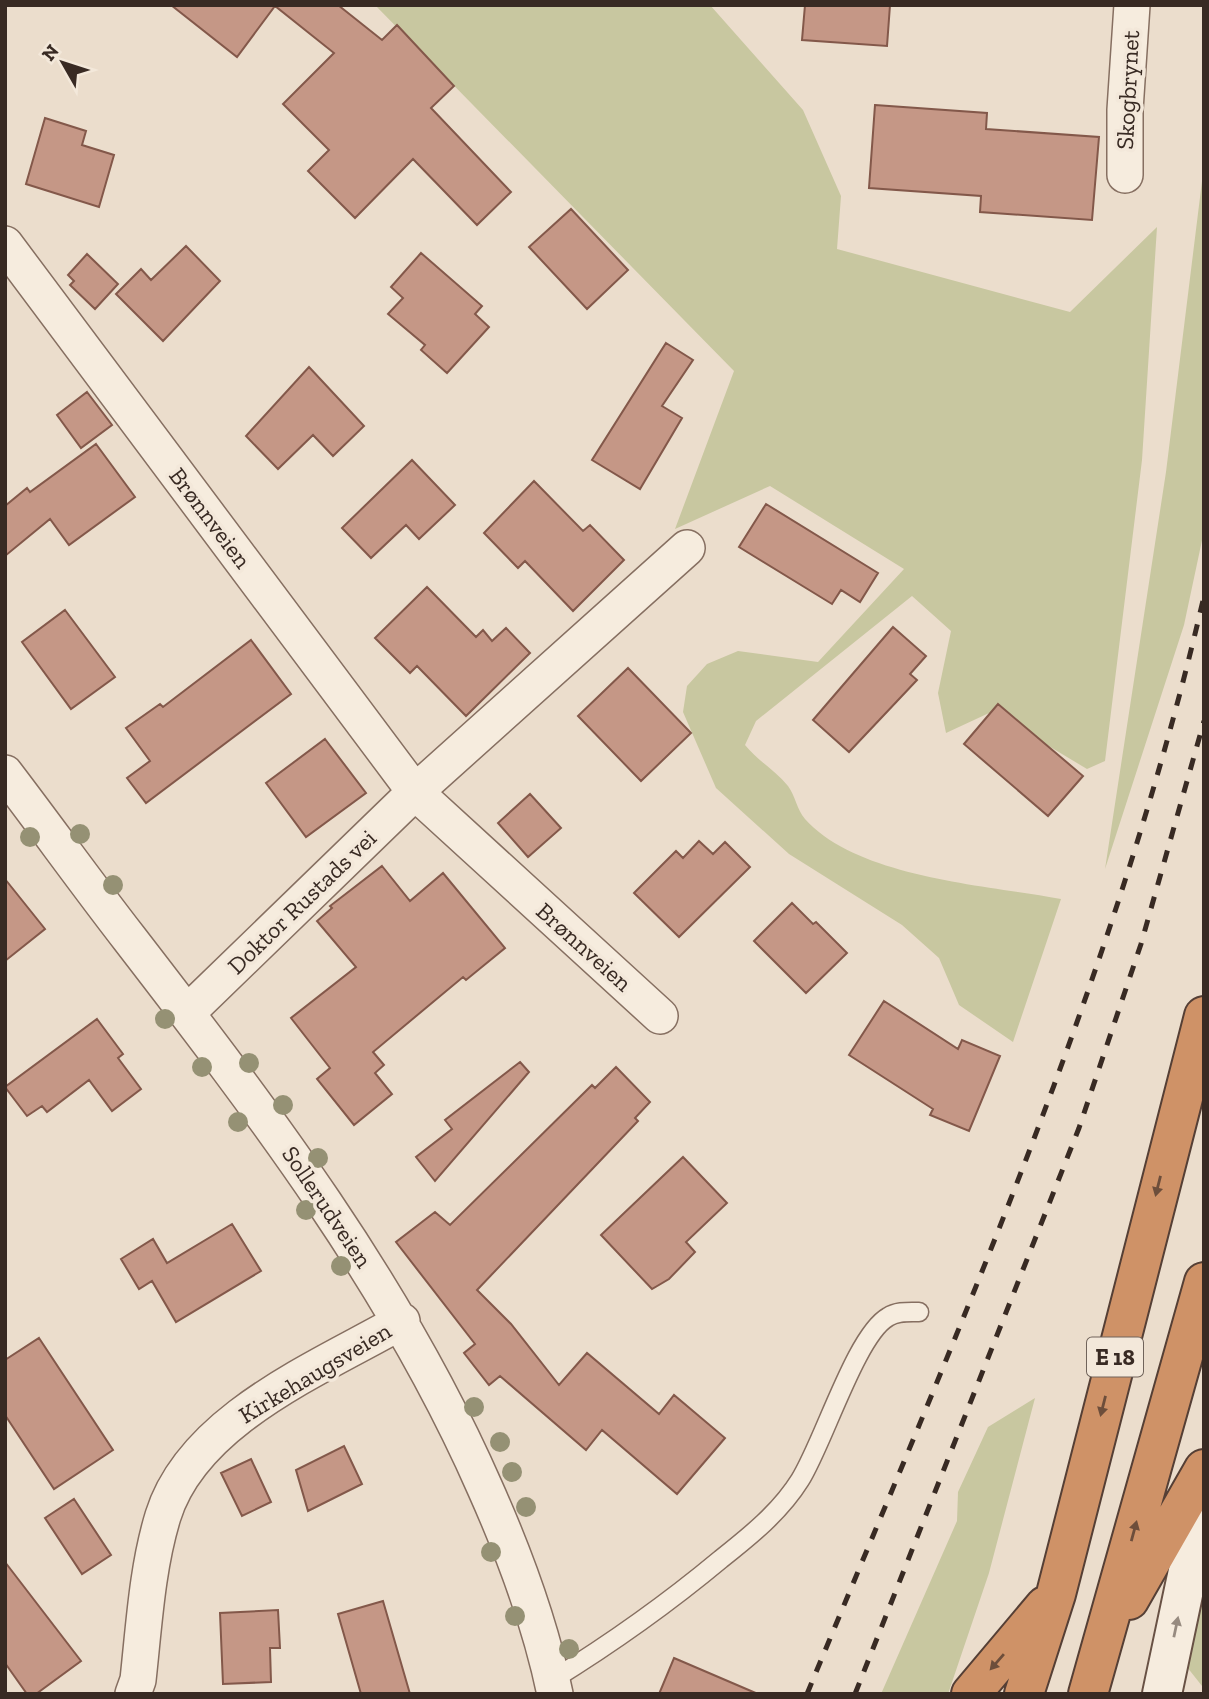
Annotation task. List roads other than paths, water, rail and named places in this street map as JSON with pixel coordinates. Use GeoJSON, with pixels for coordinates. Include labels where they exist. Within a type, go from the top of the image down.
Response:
{"type":"FeatureCollection","features":[{"type":"Feature","properties":{"kind":"highway","name":"E 18"},"geometry":{"type":"LineString","coordinates":[[1024,1694],[1056,1594],[1204,1016]]}},
{"type":"Feature","properties":{"kind":"highway","name":"E 18"},"geometry":{"type":"LineString","coordinates":[[1088,1694],[1204,1282]]}},
{"type":"Feature","properties":{"kind":"highway"},"geometry":{"type":"LineString","coordinates":[[1103,1644],[1204,1469]]}},
{"type":"Feature","properties":{"kind":"highway","name":"E 18"},"geometry":{"type":"LineString","coordinates":[[971,1694],[1056,1594]]}},
{"type":"Feature","properties":{"kind":"street","name":"Skogbrynet"},"geometry":{"type":"LineString","coordinates":[[1125,174],[1125,110],[1132,5]]}},
{"type":"Feature","properties":{"kind":"street","name":"Brønnveien"},"geometry":{"type":"LineString","coordinates":[[5,244],[415,792],[660,1016]]}},
{"type":"Feature","properties":{"kind":"street"},"geometry":{"type":"LineString","coordinates":[[415,792],[687,548]]}},
{"type":"Feature","properties":{"kind":"street","name":"Sollerudveien"},"geometry":{"type":"LineString","coordinates":[[5,773],[188,1012],[304,1171],[402,1321],[467,1446],[497,1516],[530,1600],[553,1687]]}},
{"type":"Feature","properties":{"kind":"street","name":"Doktor Rustads vei"},"geometry":{"type":"LineString","coordinates":[[188,1012],[415,792]]}},
{"type":"Feature","properties":{"kind":"street","name":"Kirkehaugsveien"},"geometry":{"type":"LineString","coordinates":[[132,1694],[138,1680],[150,1579],[163,1516],[183,1472],[201,1449],[254,1406],[402,1321]]}},
{"type":"Feature","properties":{"kind":"street"},"geometry":{"type":"LineString","coordinates":[[1162,1694],[1204,1496]]}},
{"type":"Feature","properties":{"kind":"lane"},"geometry":{"type":"LineString","coordinates":[[553,1687],[654,1614],[757,1530],[799,1483],[866,1340],[887,1317],[900,1312],[919,1312]]}},
{"type":"Feature","properties":{"kind":"railway"},"geometry":{"type":"LineString","coordinates":[[807,1694],[975,1289],[1079,1016],[1126,878],[1168,738],[1204,596]]}},
{"type":"Feature","properties":{"kind":"railway"},"geometry":{"type":"LineString","coordinates":[[855,1694],[1079,1128],[1141,944],[1204,721]]}}]}
